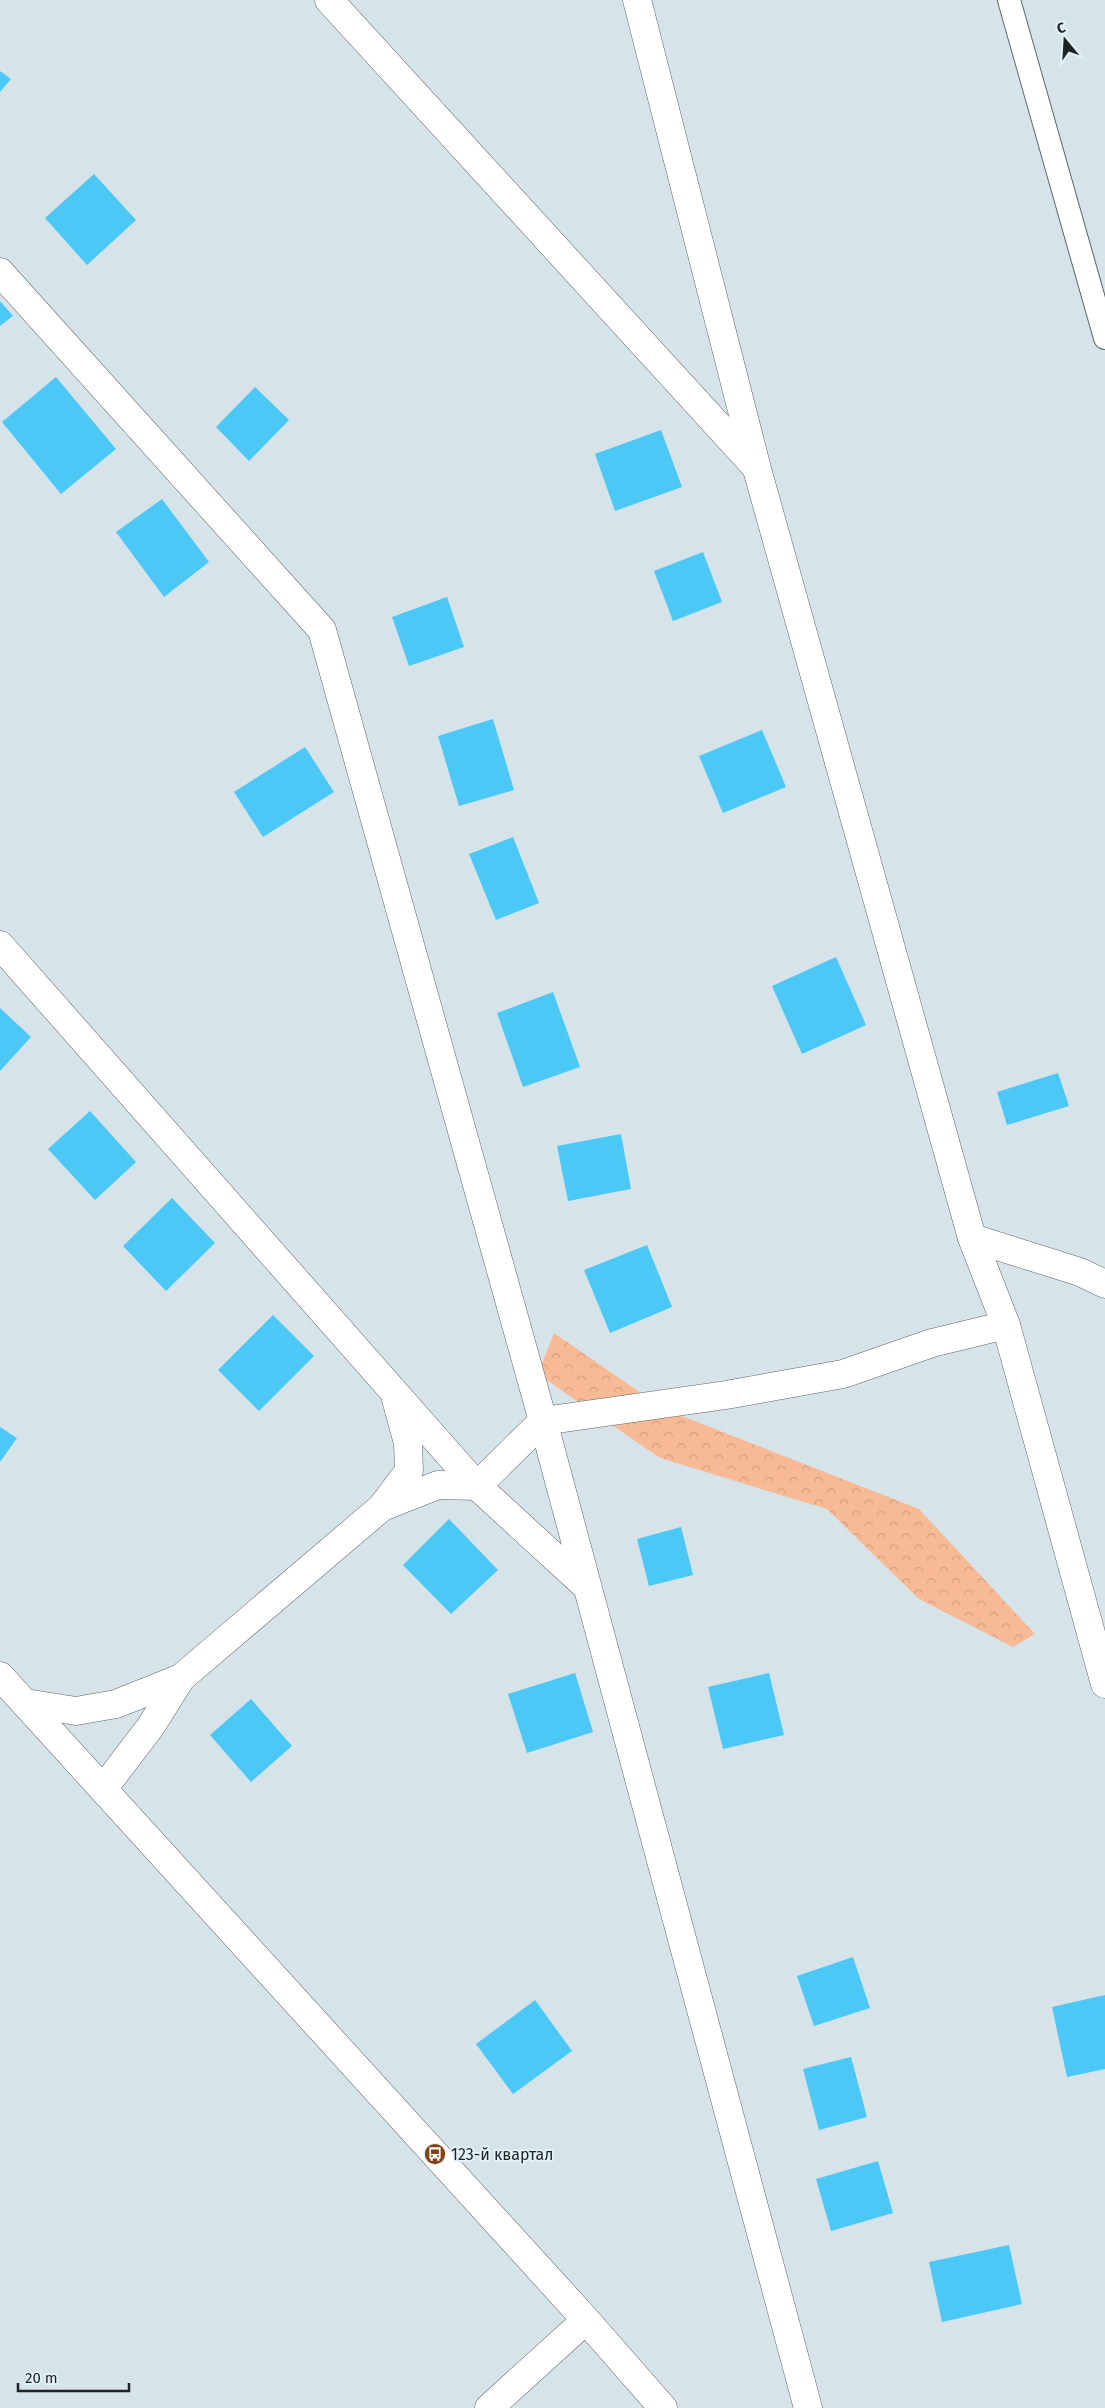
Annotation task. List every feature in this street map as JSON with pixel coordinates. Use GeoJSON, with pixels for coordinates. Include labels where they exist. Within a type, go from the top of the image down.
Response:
{"type":"FeatureCollection","features":[{"type":"Feature","properties":{"kind":"street"},"geometry":{"type":"LineString","coordinates":[[329,0],[757,469]]}},
{"type":"Feature","properties":{"kind":"street"},"geometry":{"type":"LineString","coordinates":[[637,0],[757,469],[972,1238],[1006,1325],[1105,1684]]}},
{"type":"Feature","properties":{"kind":"street"},"geometry":{"type":"LineString","coordinates":[[0,272],[322,630],[543,1421],[808,2408]]}},
{"type":"Feature","properties":{"kind":"street"},"geometry":{"type":"LineString","coordinates":[[0,946],[477,1486],[586,1586]]}},
{"type":"Feature","properties":{"kind":"street"},"geometry":{"type":"LineString","coordinates":[[972,1238],[1092,1272],[1105,1284]]}},
{"type":"Feature","properties":{"kind":"street"},"geometry":{"type":"LineString","coordinates":[[382,1507],[438,1485],[477,1486],[543,1421],[726,1395],[843,1374],[932,1343],[1006,1325]]}},
{"type":"Feature","properties":{"kind":"street"},"geometry":{"type":"LineString","coordinates":[[103,1789],[151,1726],[181,1678],[382,1507],[409,1471],[408,1443],[395,1392]]}},
{"type":"Feature","properties":{"kind":"street"},"geometry":{"type":"LineString","coordinates":[[0,1676],[586,2320],[663,2408]]}},
{"type":"Feature","properties":{"kind":"street"},"geometry":{"type":"LineString","coordinates":[[25,1703],[76,1711],[116,1704],[181,1678]]}},
{"type":"Feature","properties":{"kind":"street"},"geometry":{"type":"LineString","coordinates":[[489,2408],[586,2320]]}},
{"type":"Feature","properties":{"kind":"lane"},"geometry":{"type":"LineString","coordinates":[[1009,0],[1105,338]]}},
{"type":"Feature","properties":{"kind":"green space"},"geometry":{"type":"Polygon","coordinates":[[[554,1333],[664,1409],[919,1509],[1035,1634],[1013,1647],[919,1599],[827,1509],[660,1458],[538,1374],[554,1333]]]}},
{"type":"Feature","properties":{"kind":"building"},"geometry":{"type":"Polygon","coordinates":[[[0,71],[11,79],[0,92],[0,71]]]}},
{"type":"Feature","properties":{"kind":"building"},"geometry":{"type":"Polygon","coordinates":[[[94,174],[136,220],[87,265],[45,218],[94,174]]]}},
{"type":"Feature","properties":{"kind":"building"},"geometry":{"type":"Polygon","coordinates":[[[0,301],[13,316],[0,326],[0,301]]]}},
{"type":"Feature","properties":{"kind":"building"},"geometry":{"type":"Polygon","coordinates":[[[56,377],[116,449],[61,494],[2,422],[56,377]]]}},
{"type":"Feature","properties":{"kind":"building"},"geometry":{"type":"Polygon","coordinates":[[[255,387],[289,420],[249,461],[216,427],[255,387]]]}},
{"type":"Feature","properties":{"kind":"building"},"geometry":{"type":"Polygon","coordinates":[[[661,430],[682,487],[615,511],[595,454],[661,430]]]}},
{"type":"Feature","properties":{"kind":"building"},"geometry":{"type":"Polygon","coordinates":[[[162,499],[209,562],[164,597],[116,532],[162,499]]]}},
{"type":"Feature","properties":{"kind":"building"},"geometry":{"type":"Polygon","coordinates":[[[703,552],[722,602],[673,621],[654,571],[703,552]]]}},
{"type":"Feature","properties":{"kind":"building"},"geometry":{"type":"Polygon","coordinates":[[[447,597],[464,647],[409,666],[392,617],[447,597]]]}},
{"type":"Feature","properties":{"kind":"building"},"geometry":{"type":"Polygon","coordinates":[[[493,719],[514,790],[459,806],[438,736],[493,719]]]}},
{"type":"Feature","properties":{"kind":"building"},"geometry":{"type":"Polygon","coordinates":[[[762,730],[786,787],[723,813],[699,756],[762,730]]]}},
{"type":"Feature","properties":{"kind":"building"},"geometry":{"type":"Polygon","coordinates":[[[305,747],[334,792],[263,837],[234,792],[305,747]]]}},
{"type":"Feature","properties":{"kind":"building"},"geometry":{"type":"Polygon","coordinates":[[[513,837],[539,903],[496,920],[469,854],[513,837]]]}},
{"type":"Feature","properties":{"kind":"building"},"geometry":{"type":"Polygon","coordinates":[[[836,957],[866,1025],[802,1054],[772,986],[836,957]]]}},
{"type":"Feature","properties":{"kind":"building"},"geometry":{"type":"Polygon","coordinates":[[[553,992],[580,1067],[523,1087],[497,1013],[553,992]]]}},
{"type":"Feature","properties":{"kind":"building"},"geometry":{"type":"Polygon","coordinates":[[[0,1008],[31,1037],[0,1071],[0,1008]]]}},
{"type":"Feature","properties":{"kind":"building"},"geometry":{"type":"Polygon","coordinates":[[[1058,1073],[1069,1106],[1007,1125],[997,1092],[1058,1073]]]}},
{"type":"Feature","properties":{"kind":"building"},"geometry":{"type":"Polygon","coordinates":[[[90,1111],[136,1162],[95,1200],[48,1149],[90,1111]]]}},
{"type":"Feature","properties":{"kind":"building"},"geometry":{"type":"Polygon","coordinates":[[[621,1134],[631,1189],[568,1201],[557,1146],[621,1134]]]}},
{"type":"Feature","properties":{"kind":"building"},"geometry":{"type":"Polygon","coordinates":[[[172,1198],[215,1243],[166,1291],[123,1246],[172,1198]]]}},
{"type":"Feature","properties":{"kind":"building"},"geometry":{"type":"Polygon","coordinates":[[[647,1245],[672,1307],[610,1333],[584,1270],[647,1245]]]}},
{"type":"Feature","properties":{"kind":"building"},"geometry":{"type":"Polygon","coordinates":[[[273,1315],[314,1356],[259,1411],[218,1370],[273,1315]]]}},
{"type":"Feature","properties":{"kind":"building"},"geometry":{"type":"Polygon","coordinates":[[[0,1427],[17,1438],[0,1462],[0,1427]]]}},
{"type":"Feature","properties":{"kind":"building"},"geometry":{"type":"Polygon","coordinates":[[[449,1519],[498,1570],[451,1614],[403,1565],[449,1519]]]}},
{"type":"Feature","properties":{"kind":"building"},"geometry":{"type":"Polygon","coordinates":[[[681,1527],[693,1575],[649,1586],[637,1539],[681,1527]]]}},
{"type":"Feature","properties":{"kind":"building"},"geometry":{"type":"Polygon","coordinates":[[[575,1673],[593,1732],[527,1753],[508,1694],[575,1673]]]}},
{"type":"Feature","properties":{"kind":"building"},"geometry":{"type":"Polygon","coordinates":[[[769,1673],[784,1735],[723,1749],[708,1687],[769,1673]]]}},
{"type":"Feature","properties":{"kind":"building"},"geometry":{"type":"Polygon","coordinates":[[[251,1699],[292,1746],[251,1782],[210,1735],[251,1699]]]}},
{"type":"Feature","properties":{"kind":"building"},"geometry":{"type":"Polygon","coordinates":[[[853,1957],[870,2008],[814,2026],[797,1976],[853,1957]]]}},
{"type":"Feature","properties":{"kind":"building"},"geometry":{"type":"Polygon","coordinates":[[[1105,1995],[1105,2069],[1067,2077],[1052,2007],[1105,1995]]]}},
{"type":"Feature","properties":{"kind":"building"},"geometry":{"type":"Polygon","coordinates":[[[535,2000],[572,2051],[513,2094],[476,2044],[535,2000]]]}},
{"type":"Feature","properties":{"kind":"building"},"geometry":{"type":"Polygon","coordinates":[[[851,2057],[867,2117],[819,2130],[803,2069],[851,2057]]]}},
{"type":"Feature","properties":{"kind":"building"},"geometry":{"type":"Polygon","coordinates":[[[878,2161],[893,2213],[831,2231],[816,2179],[878,2161]]]}},
{"type":"Feature","properties":{"kind":"building"},"geometry":{"type":"Polygon","coordinates":[[[1009,2245],[1022,2304],[942,2322],[929,2262],[1009,2245]]]}},
{"type":"Feature","properties":{"kind":"place","name":"123-й квартал"},"geometry":{"type":"Point","coordinates":[435,2154]}}]}
